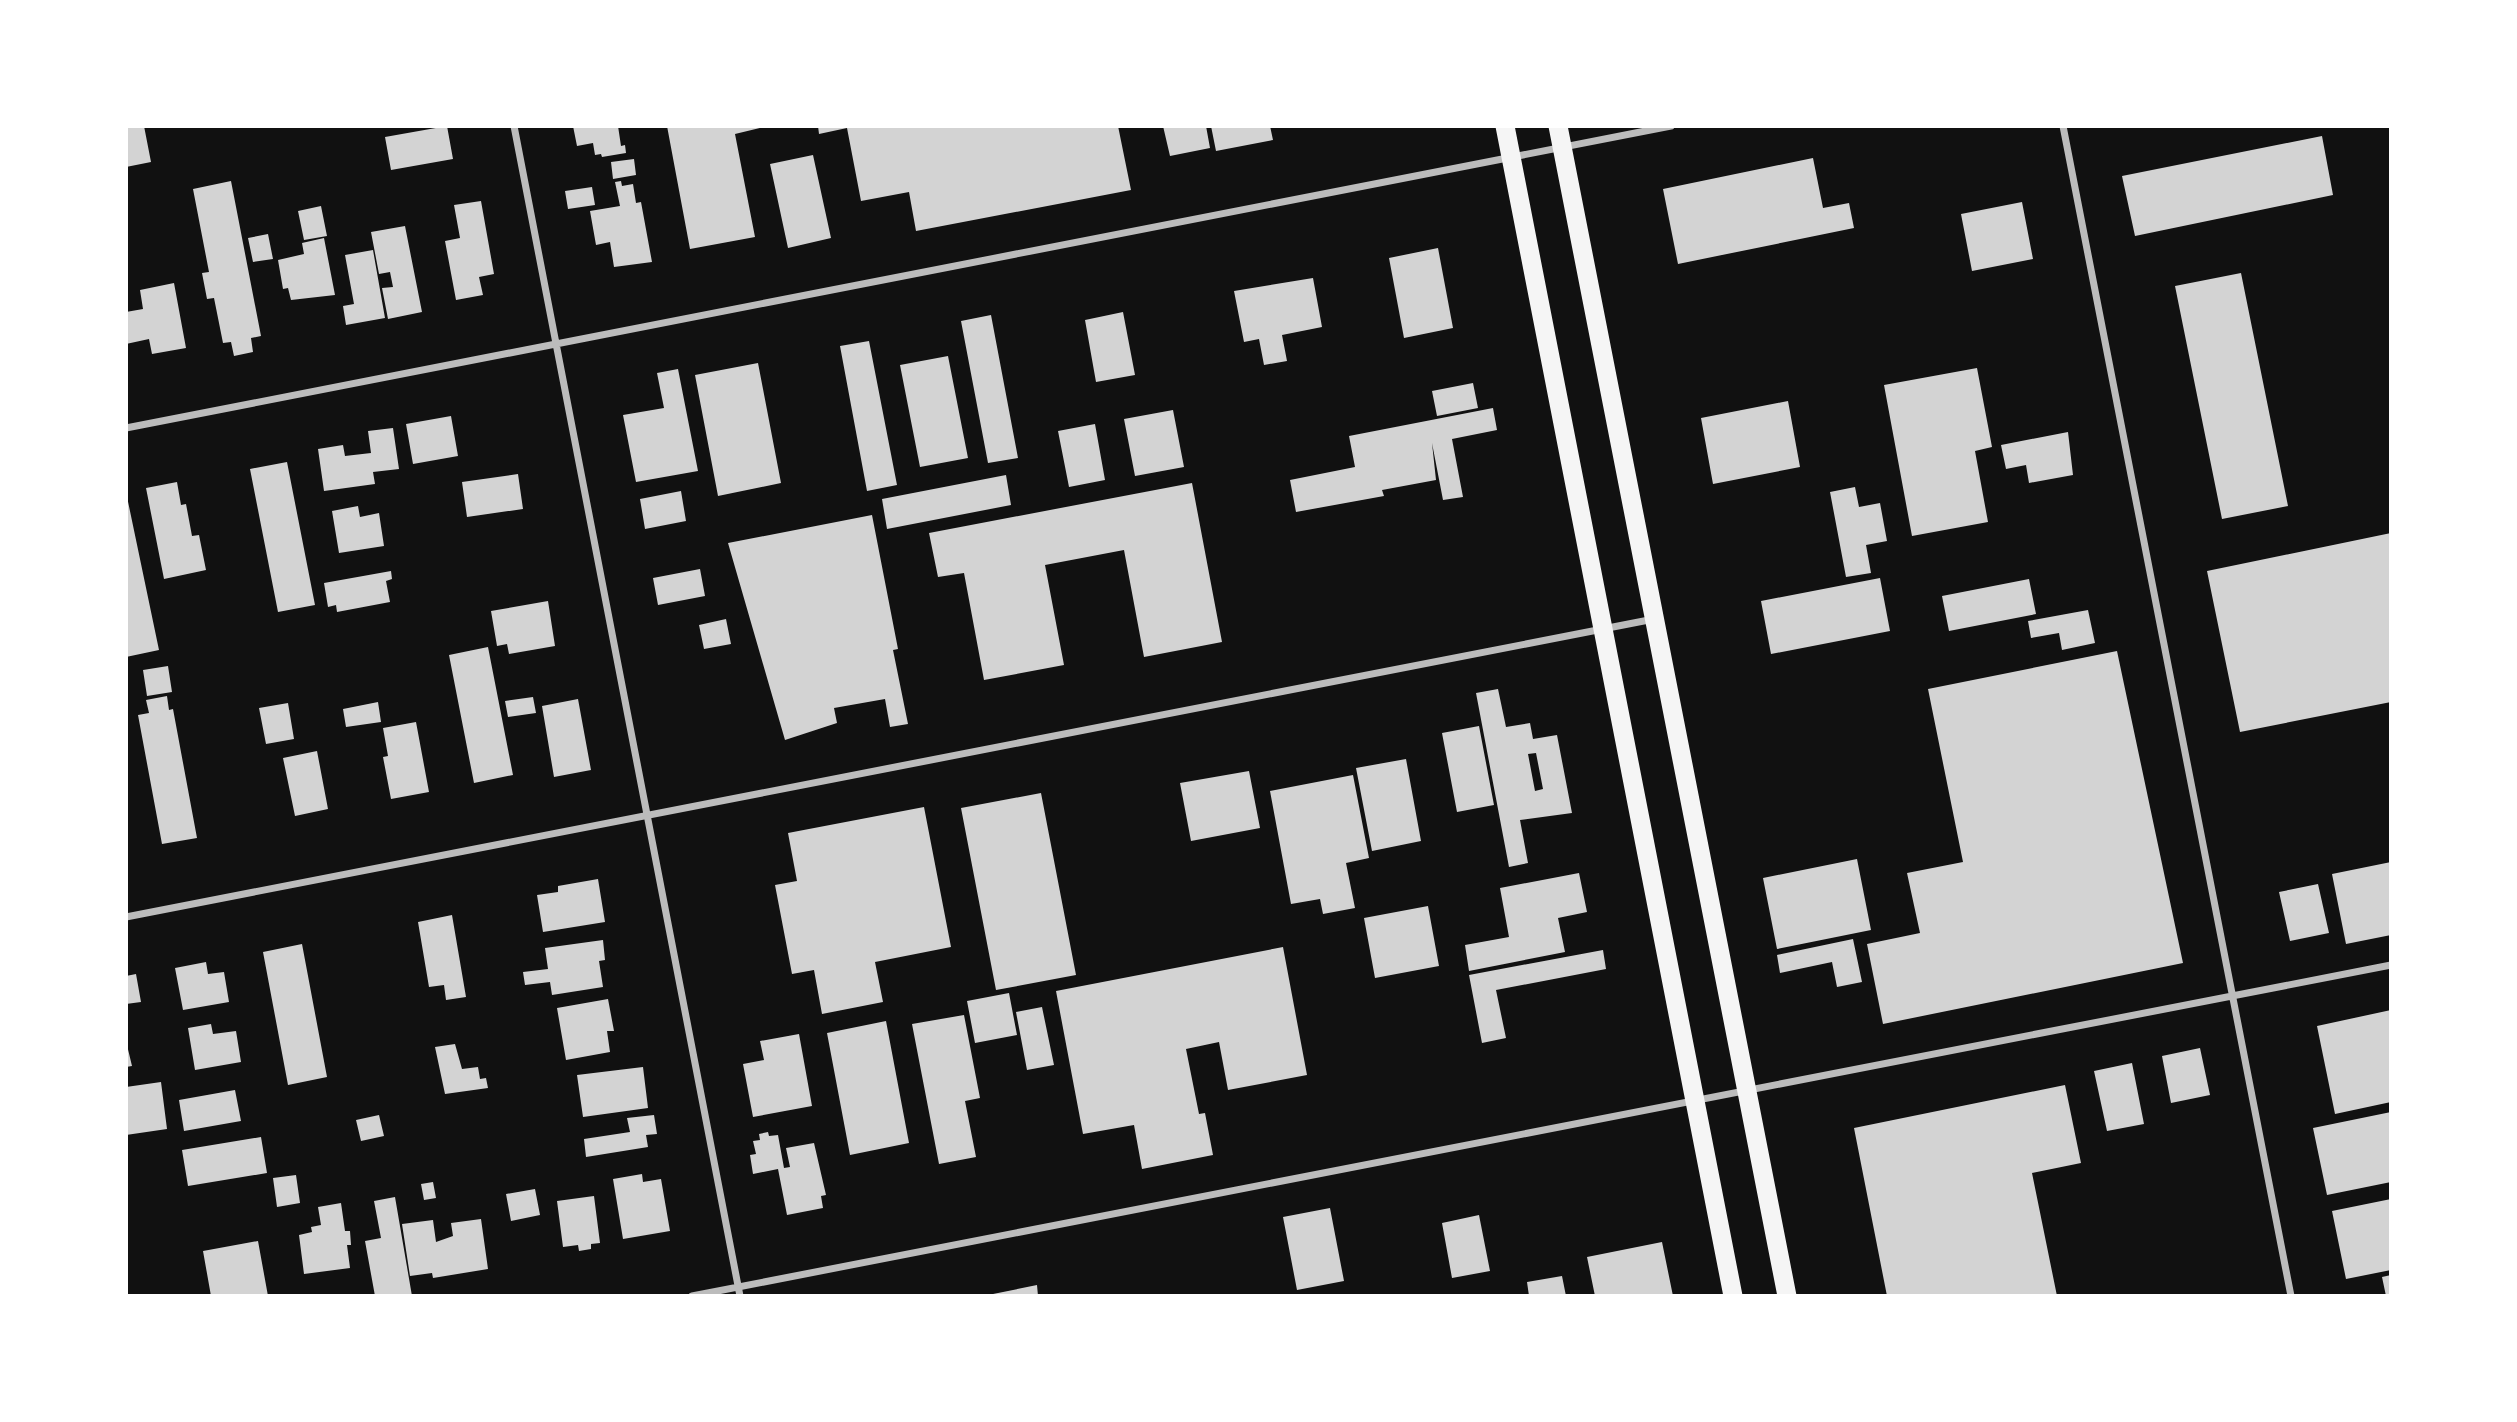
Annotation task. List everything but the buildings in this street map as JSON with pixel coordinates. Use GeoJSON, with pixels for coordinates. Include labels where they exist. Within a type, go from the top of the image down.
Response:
{"type":"FeatureCollection","features":[{"type":"Feature","properties":{"kind":"highway"},"geometry":{"type":"LineString","coordinates":[[1505,126],[1733,1296]]}},
{"type":"Feature","properties":{"kind":"highway"},"geometry":{"type":"LineString","coordinates":[[1558,126],[1787,1296]]}},
{"type":"Feature","properties":{"kind":"street"},"geometry":{"type":"LineString","coordinates":[[514,126],[740,1296]]}},
{"type":"Feature","properties":{"kind":"street"},"geometry":{"type":"LineString","coordinates":[[126,428],[1671,126]]}},
{"type":"Feature","properties":{"kind":"street"},"geometry":{"type":"LineString","coordinates":[[2063,126],[2291,1296]]}},
{"type":"Feature","properties":{"kind":"street"},"geometry":{"type":"LineString","coordinates":[[126,917],[1655,619]]}},
{"type":"Feature","properties":{"kind":"street"},"geometry":{"type":"LineString","coordinates":[[692,1296],[2391,965]]}}]}
